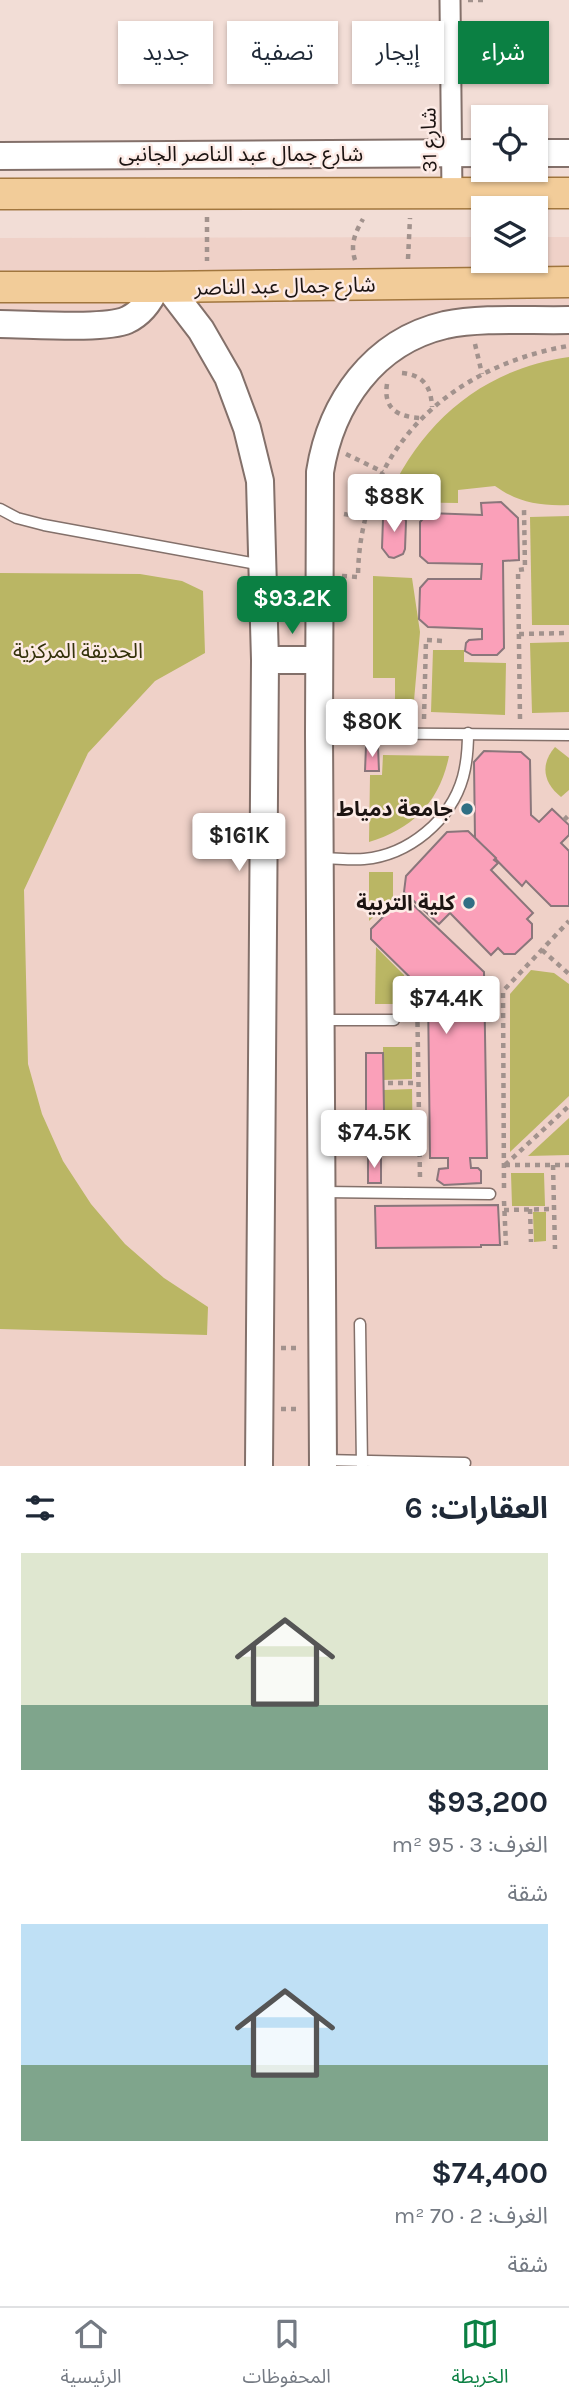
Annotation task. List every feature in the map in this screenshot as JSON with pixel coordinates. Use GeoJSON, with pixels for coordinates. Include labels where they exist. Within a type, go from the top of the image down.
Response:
{"type":"FeatureCollection","features":[{"type":"Feature","properties":{"kind":"main road","name":"شارع جمال عبد الناصر الجانبى"},"geometry":{"type":"LineString","coordinates":[[0,156],[471,153]]}},
{"type":"Feature","properties":{"kind":"main road"},"geometry":{"type":"LineString","coordinates":[[548,153],[569,153]]}},
{"type":"Feature","properties":{"kind":"main road"},"geometry":{"type":"LineString","coordinates":[[5,197],[569,193]]}},
{"type":"Feature","properties":{"kind":"main road"},"geometry":{"type":"LineString","coordinates":[[0,273],[53,286]]}},
{"type":"Feature","properties":{"kind":"main road","name":"شارع جمال عبد الناصر"},"geometry":{"type":"LineString","coordinates":[[0,286],[207,287],[569,282]]}},
{"type":"Feature","properties":{"kind":"main road"},"geometry":{"type":"LineString","coordinates":[[0,324],[116,324],[137,314],[162,287],[201,330],[215,353],[239,402],[260,481],[265,660],[259,1466]]}},
{"type":"Feature","properties":{"kind":"main road"},"geometry":{"type":"LineString","coordinates":[[323,1463],[309,1348],[320,1192],[319,660],[334,571],[320,472],[323,449],[340,406],[368,369],[405,341],[446,325],[569,320]]}},
{"type":"Feature","properties":{"kind":"main road"},"geometry":{"type":"LineString","coordinates":[[265,660],[319,660]]}},
{"type":"Feature","properties":{"kind":"street","name":"شارع 31"},"geometry":{"type":"LineString","coordinates":[[450,0],[452,195]]}},
{"type":"Feature","properties":{"kind":"lane"},"geometry":{"type":"LineString","coordinates":[[0,509],[17,518],[44,525],[262,565]]}},
{"type":"Feature","properties":{"kind":"lane"},"geometry":{"type":"LineString","coordinates":[[319,733],[569,735]]}},
{"type":"Feature","properties":{"kind":"lane"},"geometry":{"type":"LineString","coordinates":[[320,858],[364,859],[386,854],[425,833],[448,808],[463,778],[468,733]]}},
{"type":"Feature","properties":{"kind":"lane"},"geometry":{"type":"LineString","coordinates":[[321,1020],[394,1020]]}},
{"type":"Feature","properties":{"kind":"lane"},"geometry":{"type":"LineString","coordinates":[[320,1192],[490,1194]]}},
{"type":"Feature","properties":{"kind":"lane"},"geometry":{"type":"LineString","coordinates":[[359,1324],[362,1463]]}},
{"type":"Feature","properties":{"kind":"lane"},"geometry":{"type":"LineString","coordinates":[[323,1463],[465,1463]]}},
{"type":"Feature","properties":{"kind":"path"},"geometry":{"type":"LineString","coordinates":[[207,195],[207,287]]}},
{"type":"Feature","properties":{"kind":"path"},"geometry":{"type":"LineString","coordinates":[[371,284],[357,263],[352,246],[359,227],[378,195]]}},
{"type":"Feature","properties":{"kind":"path"},"geometry":{"type":"LineString","coordinates":[[408,284],[411,195]]}},
{"type":"Feature","properties":{"kind":"path"},"geometry":{"type":"LineString","coordinates":[[474,338],[482,374]]}},
{"type":"Feature","properties":{"kind":"path"},"geometry":{"type":"LineString","coordinates":[[334,571],[358,577],[360,542],[383,472],[398,446],[432,407],[482,374],[520,357],[569,346]]}},
{"type":"Feature","properties":{"kind":"path"},"geometry":{"type":"LineString","coordinates":[[380,392],[412,365]]}},
{"type":"Feature","properties":{"kind":"path"},"geometry":{"type":"LineString","coordinates":[[401,373],[413,374],[422,379],[432,395],[432,407]]}},
{"type":"Feature","properties":{"kind":"path"},"geometry":{"type":"LineString","coordinates":[[387,384],[387,400],[395,413],[421,418]]}},
{"type":"Feature","properties":{"kind":"path"},"geometry":{"type":"LineString","coordinates":[[341,463],[349,441]]}},
{"type":"Feature","properties":{"kind":"path"},"geometry":{"type":"LineString","coordinates":[[345,453],[383,472]]}},
{"type":"Feature","properties":{"kind":"path"},"geometry":{"type":"LineString","coordinates":[[520,734],[518,569],[525,569],[524,509]]}},
{"type":"Feature","properties":{"kind":"path"},"geometry":{"type":"LineString","coordinates":[[337,512],[367,518]]}},
{"type":"Feature","properties":{"kind":"path"},"geometry":{"type":"LineString","coordinates":[[519,634],[569,633]]}},
{"type":"Feature","properties":{"kind":"path"},"geometry":{"type":"LineString","coordinates":[[423,733],[426,640],[444,641]]}},
{"type":"Feature","properties":{"kind":"path"},"geometry":{"type":"LineString","coordinates":[[564,820],[569,815]]}},
{"type":"Feature","properties":{"kind":"path"},"geometry":{"type":"LineString","coordinates":[[506,1245],[503,991],[569,921]]}},
{"type":"Feature","properties":{"kind":"path"},"geometry":{"type":"LineString","coordinates":[[542,950],[569,974]]}},
{"type":"Feature","properties":{"kind":"path"},"geometry":{"type":"LineString","coordinates":[[417,992],[420,1194]]}},
{"type":"Feature","properties":{"kind":"path"},"geometry":{"type":"LineString","coordinates":[[388,1083],[418,1083]]}},
{"type":"Feature","properties":{"kind":"path"},"geometry":{"type":"LineString","coordinates":[[504,1165],[569,1107]]}},
{"type":"Feature","properties":{"kind":"path"},"geometry":{"type":"LineString","coordinates":[[504,1165],[569,1165]]}},
{"type":"Feature","properties":{"kind":"path"},"geometry":{"type":"LineString","coordinates":[[553,1165],[555,1249]]}},
{"type":"Feature","properties":{"kind":"path"},"geometry":{"type":"LineString","coordinates":[[530,1209],[531,1242]]}},
{"type":"Feature","properties":{"kind":"path"},"geometry":{"type":"LineString","coordinates":[[504,1210],[554,1209]]}},
{"type":"Feature","properties":{"kind":"path"},"geometry":{"type":"LineString","coordinates":[[259,1349],[309,1348]]}},
{"type":"Feature","properties":{"kind":"path"},"geometry":{"type":"LineString","coordinates":[[297,1360],[309,1348]]}},
{"type":"Feature","properties":{"kind":"path"},"geometry":{"type":"LineString","coordinates":[[259,1409],[298,1409],[298,1397]]}},
{"type":"Feature","properties":{"kind":"shaded area"},"geometry":{"type":"Polygon","coordinates":[[[471,237],[471,273],[548,273],[548,237],[569,237],[569,1466],[0,1466],[0,238],[471,237]]]}},
{"type":"Feature","properties":{"kind":"green space"},"geometry":{"type":"Polygon","coordinates":[[[569,357],[569,505],[530,502],[495,486],[458,490],[458,503],[386,502],[417,448],[458,404],[482,387],[508,374],[538,363],[569,357]]]}},
{"type":"Feature","properties":{"kind":"green space"},"geometry":{"type":"Polygon","coordinates":[[[569,516],[569,625],[532,625],[530,517],[569,516]]]}},
{"type":"Feature","properties":{"kind":"green space","name":"الحديقة المركزية"},"geometry":{"type":"Polygon","coordinates":[[[0,573],[140,574],[182,581],[203,591],[205,653],[155,681],[88,753],[24,890],[28,1064],[42,1114],[63,1161],[91,1204],[125,1244],[164,1278],[208,1307],[207,1335],[0,1329],[0,573]]]}},
{"type":"Feature","properties":{"kind":"green space"},"geometry":{"type":"Polygon","coordinates":[[[373,576],[412,578],[420,632],[413,712],[395,712],[395,678],[373,678],[373,576]]]}},
{"type":"Feature","properties":{"kind":"green space"},"geometry":{"type":"Polygon","coordinates":[[[569,642],[569,712],[532,713],[530,643],[569,642]]]}},
{"type":"Feature","properties":{"kind":"green space"},"geometry":{"type":"Polygon","coordinates":[[[433,650],[464,650],[464,662],[506,663],[505,715],[431,712],[433,650]]]}},
{"type":"Feature","properties":{"kind":"green space"},"geometry":{"type":"Polygon","coordinates":[[[555,747],[569,758],[569,790],[561,797],[550,786],[546,773],[547,760],[555,747]]]}},
{"type":"Feature","properties":{"kind":"green space"},"geometry":{"type":"Polygon","coordinates":[[[383,755],[449,756],[439,787],[422,811],[399,829],[369,842],[370,775],[382,775],[383,755]]]}},
{"type":"Feature","properties":{"kind":"green space"},"geometry":{"type":"Polygon","coordinates":[[[369,872],[393,872],[393,898],[369,921],[369,872]]]}},
{"type":"Feature","properties":{"kind":"green space"},"geometry":{"type":"Polygon","coordinates":[[[376,947],[404,975],[404,1004],[375,1004],[376,947]]]}},
{"type":"Feature","properties":{"kind":"green space"},"geometry":{"type":"Polygon","coordinates":[[[531,970],[554,973],[569,984],[569,1096],[510,1152],[510,994],[531,970]]]}},
{"type":"Feature","properties":{"kind":"green space"},"geometry":{"type":"Polygon","coordinates":[[[383,1047],[412,1047],[412,1079],[383,1080],[383,1047]]]}},
{"type":"Feature","properties":{"kind":"green space"},"geometry":{"type":"Polygon","coordinates":[[[412,1089],[413,1156],[376,1156],[376,1111],[384,1111],[384,1090],[412,1089]]]}},
{"type":"Feature","properties":{"kind":"green space"},"geometry":{"type":"Polygon","coordinates":[[[569,1118],[569,1155],[528,1156],[569,1118]]]}},
{"type":"Feature","properties":{"kind":"green space"},"geometry":{"type":"Polygon","coordinates":[[[511,1173],[544,1173],[545,1206],[512,1206],[511,1173]]]}},
{"type":"Feature","properties":{"kind":"green space"},"geometry":{"type":"Polygon","coordinates":[[[533,1212],[546,1212],[546,1241],[534,1242],[533,1212]]]}},
{"type":"Feature","properties":{"kind":"building"},"geometry":{"type":"Polygon","coordinates":[[[501,502],[518,518],[519,560],[503,561],[504,648],[497,655],[472,655],[465,651],[466,643],[469,640],[482,639],[482,629],[428,627],[419,619],[420,588],[428,579],[481,579],[482,564],[428,563],[420,556],[420,522],[428,513],[482,515],[481,503],[501,502]]]}},
{"type":"Feature","properties":{"kind":"building"},"geometry":{"type":"Polygon","coordinates":[[[389,511],[402,513],[406,521],[405,549],[403,554],[394,558],[389,557],[382,548],[383,519],[389,511]]]}},
{"type":"Feature","properties":{"kind":"building"},"geometry":{"type":"Polygon","coordinates":[[[366,702],[379,702],[379,720],[366,720],[366,702]]]}},
{"type":"Feature","properties":{"kind":"building"},"geometry":{"type":"Polygon","coordinates":[[[366,746],[378,746],[379,771],[365,771],[366,746]]]}},
{"type":"Feature","properties":{"kind":"building"},"geometry":{"type":"Polygon","coordinates":[[[484,751],[521,752],[530,760],[531,815],[539,822],[552,809],[569,825],[569,835],[561,843],[569,851],[569,906],[551,906],[526,881],[522,886],[475,838],[474,762],[484,751]]]}},
{"type":"Feature","properties":{"kind":"building","name":"كلية التربية"},"geometry":{"type":"Polygon","coordinates":[[[468,831],[496,858],[494,860],[498,863],[491,870],[533,913],[527,919],[532,924],[532,938],[515,954],[504,954],[498,948],[491,955],[450,913],[439,924],[404,892],[406,876],[447,832],[468,831]]]}},
{"type":"Feature","properties":{"kind":"building"},"geometry":{"type":"Polygon","coordinates":[[[408,900],[484,972],[487,1158],[470,1158],[471,1168],[481,1171],[481,1183],[444,1185],[437,1180],[439,1169],[448,1168],[448,1158],[430,1158],[428,995],[371,939],[371,929],[399,901],[408,900]]]}},
{"type":"Feature","properties":{"kind":"building"},"geometry":{"type":"Polygon","coordinates":[[[366,1053],[383,1053],[384,1111],[366,1111],[366,1053]]]}},
{"type":"Feature","properties":{"kind":"building"},"geometry":{"type":"Polygon","coordinates":[[[368,1156],[381,1156],[381,1183],[368,1183],[368,1156]]]}},
{"type":"Feature","properties":{"kind":"building"},"geometry":{"type":"Polygon","coordinates":[[[498,1205],[500,1245],[376,1248],[375,1206],[498,1205]]]}},
{"type":"Feature","properties":{"kind":"place","name":"جامعة دمياط"},"geometry":{"type":"Point","coordinates":[467,809]}},
{"type":"Feature","properties":{"kind":"place","name":"كلية التربية"},"geometry":{"type":"Point","coordinates":[469,903]}}]}
